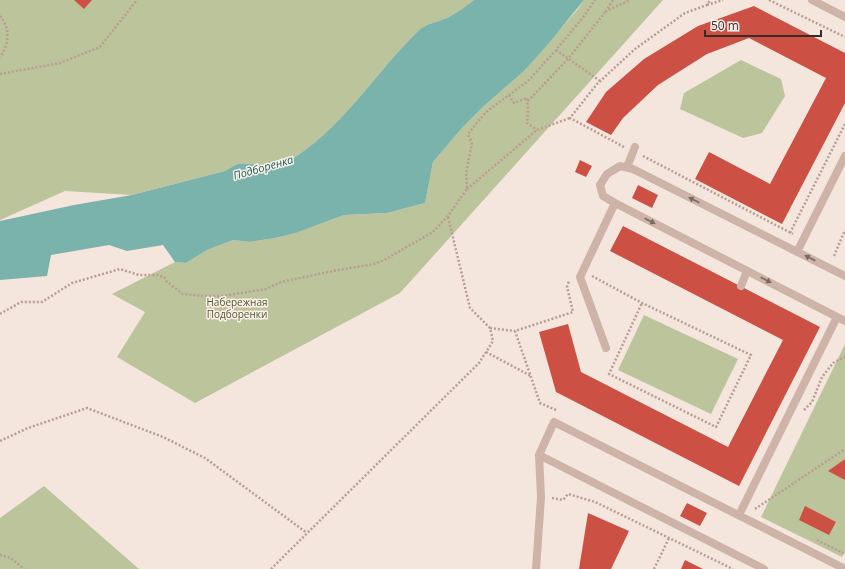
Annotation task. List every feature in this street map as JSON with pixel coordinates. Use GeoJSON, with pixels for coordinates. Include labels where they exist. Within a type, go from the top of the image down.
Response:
{"type":"FeatureCollection","features":[{"type":"Feature","properties":{"kind":"lane"},"geometry":{"type":"LineString","coordinates":[[812,0],[845,17]]}},
{"type":"Feature","properties":{"kind":"lane"},"geometry":{"type":"LineString","coordinates":[[627,167],[634,149]]}},
{"type":"Feature","properties":{"kind":"lane"},"geometry":{"type":"LineString","coordinates":[[797,252],[845,156]]}},
{"type":"Feature","properties":{"kind":"lane"},"geometry":{"type":"LineString","coordinates":[[739,516],[841,319],[603,196],[600,185],[607,174],[620,166],[633,169],[845,276]]}},
{"type":"Feature","properties":{"kind":"lane"},"geometry":{"type":"LineString","coordinates":[[606,348],[580,277],[616,203]]}},
{"type":"Feature","properties":{"kind":"lane"},"geometry":{"type":"LineString","coordinates":[[741,286],[747,271]]}},
{"type":"Feature","properties":{"kind":"lane"},"geometry":{"type":"LineString","coordinates":[[536,569],[541,497],[539,455],[554,422],[845,569]]}},
{"type":"Feature","properties":{"kind":"lane"},"geometry":{"type":"LineString","coordinates":[[539,455],[764,569]]}},
{"type":"Feature","properties":{"kind":"path"},"geometry":{"type":"LineString","coordinates":[[0,74],[60,63],[100,47],[137,0]]}},
{"type":"Feature","properties":{"kind":"path"},"geometry":{"type":"LineString","coordinates":[[467,189],[466,173],[472,144],[468,134],[486,112],[528,81],[556,50],[595,0]]}},
{"type":"Feature","properties":{"kind":"path"},"geometry":{"type":"LineString","coordinates":[[537,130],[527,123],[528,101],[568,59],[613,0]]}},
{"type":"Feature","properties":{"kind":"path"},"geometry":{"type":"LineString","coordinates":[[606,11],[630,0]]}},
{"type":"Feature","properties":{"kind":"path"},"geometry":{"type":"LineString","coordinates":[[707,5],[710,0]]}},
{"type":"Feature","properties":{"kind":"path"},"geometry":{"type":"LineString","coordinates":[[0,314],[21,302],[42,302],[72,283],[120,269],[139,275],[157,275],[164,277],[167,282],[183,294],[222,296],[266,289],[282,282],[374,264],[384,260],[433,232],[448,216],[467,189],[537,130],[570,118],[600,81],[635,49],[685,13],[723,0]]}},
{"type":"Feature","properties":{"kind":"path"},"geometry":{"type":"LineString","coordinates":[[769,0],[845,37]]}},
{"type":"Feature","properties":{"kind":"path"},"geometry":{"type":"LineString","coordinates":[[0,16],[6,22],[8,36],[5,50],[0,57]]}},
{"type":"Feature","properties":{"kind":"path"},"geometry":{"type":"LineString","coordinates":[[556,50],[600,81]]}},
{"type":"Feature","properties":{"kind":"path"},"geometry":{"type":"LineString","coordinates":[[509,96],[514,103],[527,98],[528,101]]}},
{"type":"Feature","properties":{"kind":"path"},"geometry":{"type":"LineString","coordinates":[[570,118],[634,149],[803,240]]}},
{"type":"Feature","properties":{"kind":"path"},"geometry":{"type":"LineString","coordinates":[[790,233],[845,124]]}},
{"type":"Feature","properties":{"kind":"path"},"geometry":{"type":"LineString","coordinates":[[271,569],[479,363],[493,341],[490,328],[470,308],[448,216]]}},
{"type":"Feature","properties":{"kind":"path"},"geometry":{"type":"LineString","coordinates":[[834,256],[845,230]]}},
{"type":"Feature","properties":{"kind":"path"},"geometry":{"type":"LineString","coordinates":[[828,253],[840,259]]}},
{"type":"Feature","properties":{"kind":"path"},"geometry":{"type":"LineString","coordinates":[[595,269],[592,276],[642,303],[751,355],[716,427],[609,374],[642,303]]}},
{"type":"Feature","properties":{"kind":"path"},"geometry":{"type":"LineString","coordinates":[[490,328],[515,331],[573,312],[566,287],[570,280]]}},
{"type":"Feature","properties":{"kind":"path"},"geometry":{"type":"LineString","coordinates":[[515,331],[540,402]]}},
{"type":"Feature","properties":{"kind":"path"},"geometry":{"type":"LineString","coordinates":[[486,352],[531,376]]}},
{"type":"Feature","properties":{"kind":"path"},"geometry":{"type":"LineString","coordinates":[[0,441],[28,428],[87,408],[162,437],[205,458],[307,533]]}},
{"type":"Feature","properties":{"kind":"path"},"geometry":{"type":"LineString","coordinates":[[755,509],[786,490],[845,449]]}},
{"type":"Feature","properties":{"kind":"path"},"geometry":{"type":"LineString","coordinates":[[541,497],[563,500],[568,494],[595,502],[732,569]]}},
{"type":"Feature","properties":{"kind":"path"},"geometry":{"type":"LineString","coordinates":[[654,569],[669,538]]}},
{"type":"Feature","properties":{"kind":"path"},"geometry":{"type":"LineString","coordinates":[[0,555],[11,558],[24,569]]}},
{"type":"Feature","properties":{"kind":"green space"},"geometry":{"type":"Polygon","coordinates":[[[0,0],[474,0],[449,17],[421,28],[341,118],[306,149],[287,162],[276,165],[238,164],[225,171],[132,195],[65,191],[0,220],[0,0]]]}},
{"type":"Feature","properties":{"kind":"green space","name":"Набережная Подборенки"},"geometry":{"type":"Polygon","coordinates":[[[584,0],[663,0],[400,293],[195,403],[117,357],[145,312],[112,294],[175,262],[186,263],[207,250],[233,240],[250,242],[275,238],[296,233],[344,215],[387,213],[425,203],[433,162],[462,128],[484,106],[523,72],[584,0]]]}},
{"type":"Feature","properties":{"kind":"green space"},"geometry":{"type":"Polygon","coordinates":[[[741,60],[781,79],[785,96],[762,133],[743,138],[680,109],[684,93],[741,60]]]}},
{"type":"Feature","properties":{"kind":"green space"},"geometry":{"type":"Polygon","coordinates":[[[644,315],[738,359],[711,414],[618,370],[644,315]]]}},
{"type":"Feature","properties":{"kind":"green space"},"geometry":{"type":"Polygon","coordinates":[[[845,344],[845,551],[842,557],[761,517],[845,344]]]}},
{"type":"Feature","properties":{"kind":"green space"},"geometry":{"type":"Polygon","coordinates":[[[44,486],[139,569],[0,569],[0,518],[44,486]]]}},
{"type":"Feature","properties":{"kind":"water","name":"Подборенка"},"geometry":{"type":"Polygon","coordinates":[[[474,0],[584,0],[523,72],[484,106],[462,128],[433,162],[425,203],[387,213],[344,215],[296,233],[275,238],[250,242],[233,240],[207,250],[186,263],[175,262],[163,245],[127,251],[109,245],[51,255],[47,276],[0,280],[0,221],[74,205],[132,195],[225,171],[238,164],[276,165],[287,162],[306,149],[341,118],[421,28],[449,17],[474,0]]]}},
{"type":"Feature","properties":{"kind":"building"},"geometry":{"type":"Polygon","coordinates":[[[74,0],[92,0],[84,9],[74,0]]]}},
{"type":"Feature","properties":{"kind":"building"},"geometry":{"type":"Polygon","coordinates":[[[754,6],[845,53],[845,103],[782,224],[695,179],[709,152],[770,184],[826,78],[749,38],[707,54],[658,85],[623,118],[611,135],[586,122],[606,92],[644,59],[698,26],[754,6]]]}},
{"type":"Feature","properties":{"kind":"building"},"geometry":{"type":"Polygon","coordinates":[[[580,160],[592,166],[586,177],[575,172],[580,160]]]}},
{"type":"Feature","properties":{"kind":"building"},"geometry":{"type":"Polygon","coordinates":[[[638,185],[658,195],[652,208],[632,198],[638,185]]]}},
{"type":"Feature","properties":{"kind":"building"},"geometry":{"type":"Polygon","coordinates":[[[623,226],[820,327],[739,486],[556,392],[539,332],[568,324],[581,372],[728,447],[783,340],[610,251],[623,226]]]}},
{"type":"Feature","properties":{"kind":"building"},"geometry":{"type":"Polygon","coordinates":[[[845,459],[845,480],[828,471],[845,459]]]}},
{"type":"Feature","properties":{"kind":"building"},"geometry":{"type":"Polygon","coordinates":[[[687,503],[707,513],[700,526],[680,516],[687,503]]]}},
{"type":"Feature","properties":{"kind":"building"},"geometry":{"type":"Polygon","coordinates":[[[805,506],[836,522],[829,535],[799,520],[805,506]]]}},
{"type":"Feature","properties":{"kind":"building"},"geometry":{"type":"Polygon","coordinates":[[[588,513],[629,531],[611,569],[579,569],[588,513]]]}},
{"type":"Feature","properties":{"kind":"building"},"geometry":{"type":"Polygon","coordinates":[[[685,560],[703,569],[681,569],[685,560]]]}}]}
